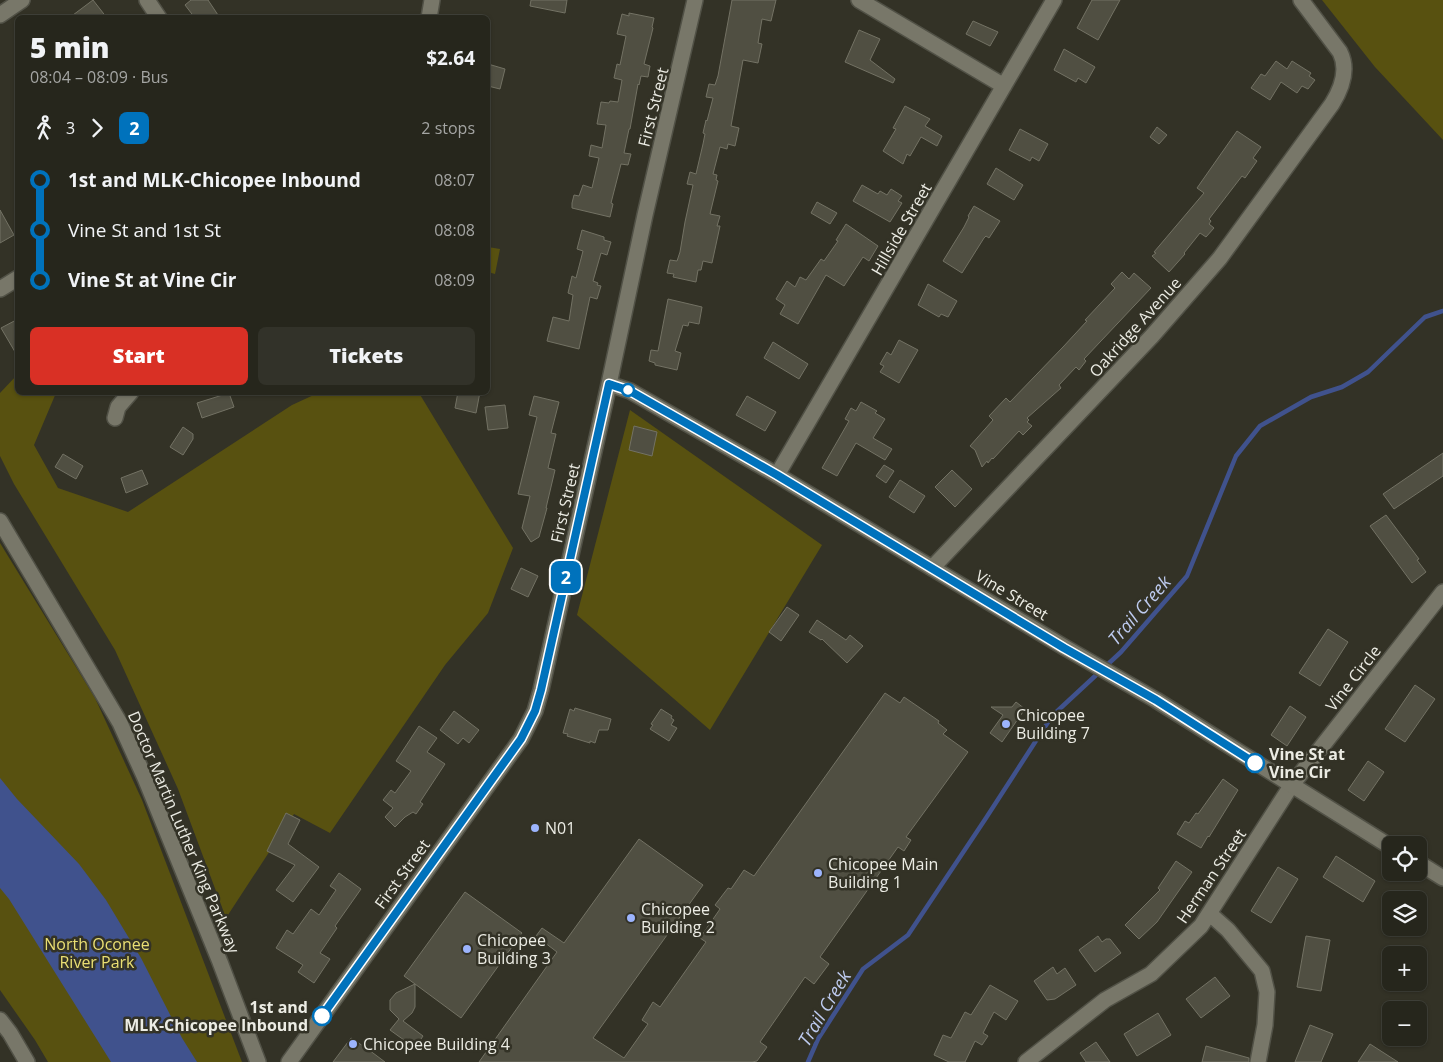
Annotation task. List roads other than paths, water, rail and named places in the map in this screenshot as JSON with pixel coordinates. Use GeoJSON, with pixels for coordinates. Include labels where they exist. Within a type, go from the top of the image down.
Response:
{"type":"FeatureCollection","features":[{"type":"Feature","properties":{"kind":"street"},"geometry":{"type":"LineString","coordinates":[[0,15],[22,0]]}},
{"type":"Feature","properties":{"kind":"street"},"geometry":{"type":"LineString","coordinates":[[147,0],[157,15]]}},
{"type":"Feature","properties":{"kind":"street"},"geometry":{"type":"LineString","coordinates":[[430,15],[432,0]]}},
{"type":"Feature","properties":{"kind":"street","name":"First Street"},"geometry":{"type":"LineString","coordinates":[[289,1062],[521,739],[535,711],[645,215],[696,0]]}},
{"type":"Feature","properties":{"kind":"street"},"geometry":{"type":"LineString","coordinates":[[859,0],[1004,86]]}},
{"type":"Feature","properties":{"kind":"street","name":"Hillside Street"},"geometry":{"type":"LineString","coordinates":[[777,475],[1054,0]]}},
{"type":"Feature","properties":{"kind":"street","name":"Oakridge Avenue"},"geometry":{"type":"LineString","coordinates":[[932,568],[1152,336],[1220,258],[1332,104],[1340,91],[1346,69],[1344,60],[1301,0]]}},
{"type":"Feature","properties":{"kind":"street"},"geometry":{"type":"LineString","coordinates":[[0,288],[15,280]]}},
{"type":"Feature","properties":{"kind":"street","name":"Vine Street"},"geometry":{"type":"LineString","coordinates":[[609,384],[630,391],[777,475],[1064,648],[1156,700],[1382,842]]}},
{"type":"Feature","properties":{"kind":"street"},"geometry":{"type":"LineString","coordinates":[[115,418],[118,407],[128,395]]}},
{"type":"Feature","properties":{"kind":"street","name":"Doctor Martin Luther King Parkway"},"geometry":{"type":"LineString","coordinates":[[0,521],[120,723],[145,778],[198,907],[258,1062]]}},
{"type":"Feature","properties":{"kind":"street","name":"Vine Circle"},"geometry":{"type":"LineString","coordinates":[[1291,786],[1443,592]]}},
{"type":"Feature","properties":{"kind":"street","name":"Herman Street"},"geometry":{"type":"LineString","coordinates":[[1026,1062],[1106,1000],[1151,974],[1201,926],[1291,786]]}},
{"type":"Feature","properties":{"kind":"street"},"geometry":{"type":"LineString","coordinates":[[1427,868],[1443,878]]}},
{"type":"Feature","properties":{"kind":"street"},"geometry":{"type":"LineString","coordinates":[[1210,914],[1247,950],[1262,971],[1267,992],[1265,1025],[1258,1062]]}},
{"type":"Feature","properties":{"kind":"street"},"geometry":{"type":"LineString","coordinates":[[0,1020],[27,1062]]}},
{"type":"Feature","properties":{"kind":"water"},"geometry":{"type":"Polygon","coordinates":[[[0,778],[17,799],[79,864],[106,900],[141,958],[182,1038],[197,1062],[111,1062],[9,899],[0,888],[0,778]]]}},
{"type":"Feature","properties":{"kind":"waterway","name":"Trail Creek"},"geometry":{"type":"LineString","coordinates":[[808,1062],[818,1039],[863,969],[908,935],[1052,716],[1121,652],[1187,576],[1236,456],[1260,426],[1311,397],[1342,387],[1368,372],[1425,317],[1443,311]]}},
{"type":"Feature","properties":{"kind":"place","name":"Chicopee Building 7"},"geometry":{"type":"Point","coordinates":[1006,724]}},
{"type":"Feature","properties":{"kind":"place","name":"Vine St at Vine Cir"},"geometry":{"type":"Point","coordinates":[1255,763]}},
{"type":"Feature","properties":{"kind":"place","name":"N01"},"geometry":{"type":"Point","coordinates":[535,828]}},
{"type":"Feature","properties":{"kind":"place","name":"Chicopee Main Building 1"},"geometry":{"type":"Point","coordinates":[818,873]}},
{"type":"Feature","properties":{"kind":"place","name":"Chicopee Building 2"},"geometry":{"type":"Point","coordinates":[631,918]}},
{"type":"Feature","properties":{"kind":"place","name":"Chicopee Building 3"},"geometry":{"type":"Point","coordinates":[467,949]}},
{"type":"Feature","properties":{"kind":"place","name":"1st and MLK-Chicopee Inbound"},"geometry":{"type":"Point","coordinates":[322,1016]}},
{"type":"Feature","properties":{"kind":"place","name":"Chicopee Building 4"},"geometry":{"type":"Point","coordinates":[353,1044]}},
{"type":"Feature","properties":{"kind":"park label","name":"North Oconee River Park"},"geometry":{"type":"Point","coordinates":[97,953]}}]}
